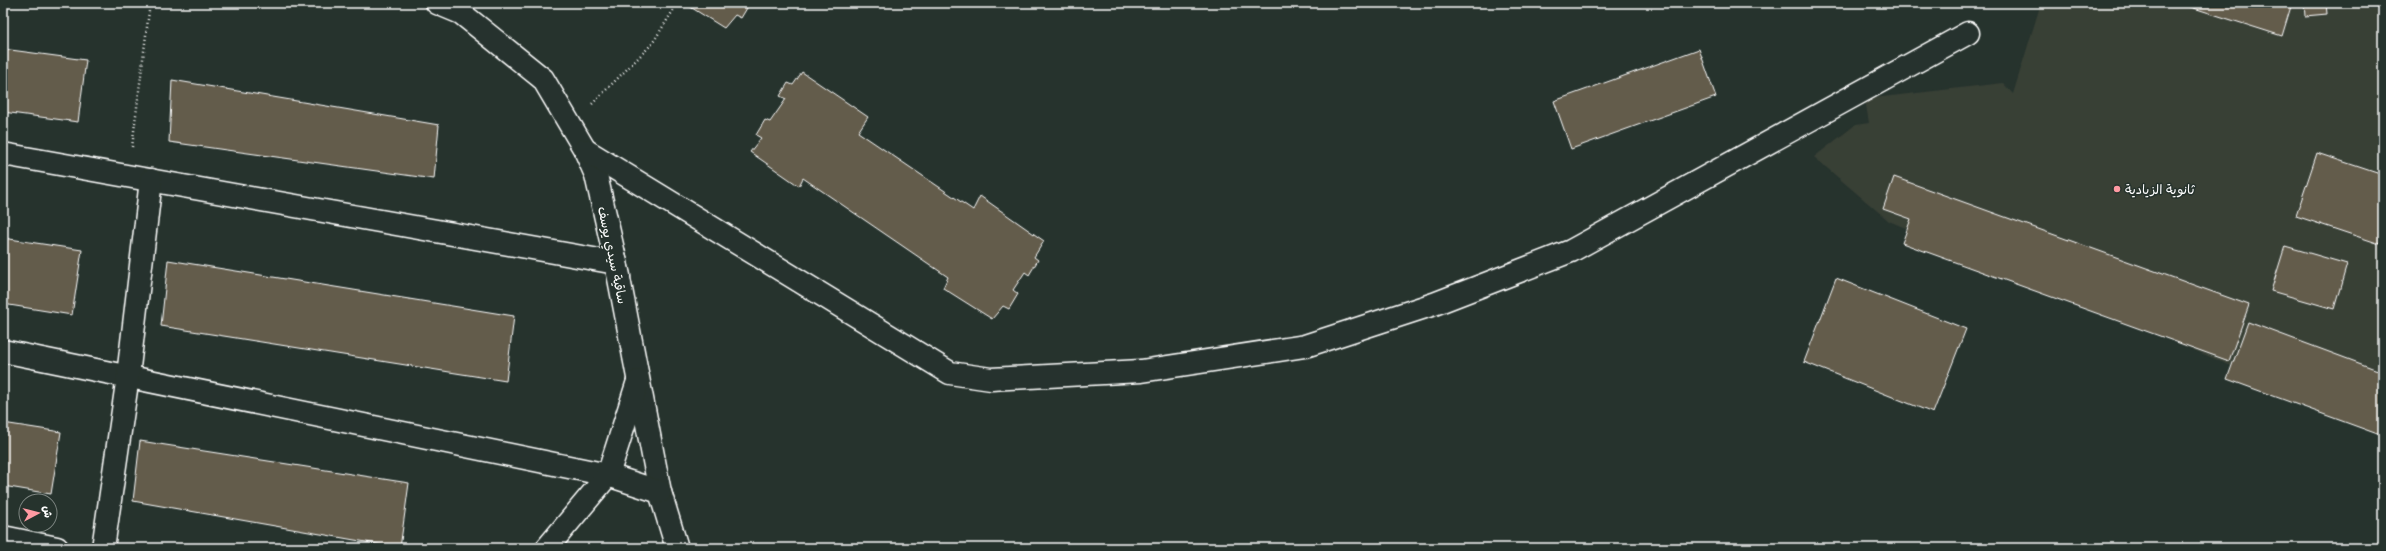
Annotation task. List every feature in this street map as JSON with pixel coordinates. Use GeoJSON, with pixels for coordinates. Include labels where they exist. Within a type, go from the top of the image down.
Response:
{"type":"FeatureCollection","features":[{"type":"Feature","properties":{"kind":"street","name":"ساقية سيدي يوسف"},"geometry":{"type":"LineString","coordinates":[[437,3],[461,14],[543,79],[585,150],[596,175],[616,263],[638,379],[608,475],[547,548]]}},
{"type":"Feature","properties":{"kind":"street"},"geometry":{"type":"LineString","coordinates":[[585,150],[950,373],[991,379],[1141,371],[1305,346],[1434,304],[1571,251],[1968,33]]}},
{"type":"Feature","properties":{"kind":"street"},"geometry":{"type":"LineString","coordinates":[[3,154],[616,263],[660,492],[677,548]]}},
{"type":"Feature","properties":{"kind":"street"},"geometry":{"type":"LineString","coordinates":[[103,548],[128,376],[151,180]]}},
{"type":"Feature","properties":{"kind":"street"},"geometry":{"type":"LineString","coordinates":[[3,351],[608,475],[660,492]]}},
{"type":"Feature","properties":{"kind":"street"},"geometry":{"type":"LineString","coordinates":[[3,537],[57,548]]}},
{"type":"Feature","properties":{"kind":"path"},"geometry":{"type":"LineString","coordinates":[[128,176],[150,3]]}},
{"type":"Feature","properties":{"kind":"path"},"geometry":{"type":"LineString","coordinates":[[571,126],[652,44],[676,6]]}},
{"type":"Feature","properties":{"kind":"shaded area","name":"ثانوية الزيادية"},"geometry":{"type":"Polygon","coordinates":[[[2041,3],[2383,3],[2383,430],[1889,221],[1814,157],[1855,125],[1869,123],[1865,99],[2003,83],[2013,94],[2041,3]]]}},
{"type":"Feature","properties":{"kind":"building"},"geometry":{"type":"Polygon","coordinates":[[[684,3],[750,3],[741,18],[735,15],[724,28],[684,3]]]}},
{"type":"Feature","properties":{"kind":"building"},"geometry":{"type":"Polygon","coordinates":[[[2178,3],[2292,3],[2282,36],[2178,3]]]}},
{"type":"Feature","properties":{"kind":"building"},"geometry":{"type":"Polygon","coordinates":[[[2304,3],[2326,3],[2327,14],[2305,16],[2304,3]]]}},
{"type":"Feature","properties":{"kind":"building"},"geometry":{"type":"Polygon","coordinates":[[[3,49],[86,60],[78,122],[3,112],[3,49]]]}},
{"type":"Feature","properties":{"kind":"building"},"geometry":{"type":"Polygon","coordinates":[[[1699,49],[1716,97],[1571,149],[1554,101],[1699,49]]]}},
{"type":"Feature","properties":{"kind":"building"},"geometry":{"type":"Polygon","coordinates":[[[802,72],[868,117],[858,132],[973,210],[980,196],[1044,241],[1034,257],[1038,260],[1029,275],[1025,272],[1013,290],[1018,294],[1009,309],[1003,306],[992,319],[943,288],[948,277],[803,178],[799,186],[750,152],[761,138],[756,135],[765,120],[770,122],[786,99],[780,96],[788,83],[793,85],[802,72]]]}},
{"type":"Feature","properties":{"kind":"building"},"geometry":{"type":"Polygon","coordinates":[[[172,80],[439,125],[434,179],[169,142],[172,80]]]}},
{"type":"Feature","properties":{"kind":"building"},"geometry":{"type":"Polygon","coordinates":[[[2317,153],[2383,175],[2383,245],[2296,216],[2317,153]]]}},
{"type":"Feature","properties":{"kind":"building"},"geometry":{"type":"Polygon","coordinates":[[[1894,177],[2249,305],[2229,361],[1902,243],[1911,219],[1883,209],[1894,177]]]}},
{"type":"Feature","properties":{"kind":"building"},"geometry":{"type":"Polygon","coordinates":[[[3,238],[82,250],[72,315],[3,304],[3,238]]]}},
{"type":"Feature","properties":{"kind":"building"},"geometry":{"type":"Polygon","coordinates":[[[2285,246],[2347,264],[2334,309],[2271,291],[2285,246]]]}},
{"type":"Feature","properties":{"kind":"building"},"geometry":{"type":"Polygon","coordinates":[[[168,260],[514,316],[506,381],[161,326],[168,260]]]}},
{"type":"Feature","properties":{"kind":"building"},"geometry":{"type":"Polygon","coordinates":[[[1836,278],[1966,329],[1933,413],[1804,362],[1836,278]]]}},
{"type":"Feature","properties":{"kind":"building"},"geometry":{"type":"Polygon","coordinates":[[[2248,322],[2383,372],[2383,436],[2227,379],[2248,322]]]}},
{"type":"Feature","properties":{"kind":"building"},"geometry":{"type":"Polygon","coordinates":[[[3,423],[61,432],[51,493],[3,486],[3,423]]]}},
{"type":"Feature","properties":{"kind":"building"},"geometry":{"type":"Polygon","coordinates":[[[140,441],[409,483],[400,548],[133,501],[140,441]]]}},
{"type":"Feature","properties":{"kind":"place","name":"ثانوية الزيادية"},"geometry":{"type":"Point","coordinates":[2117,189]}}]}
